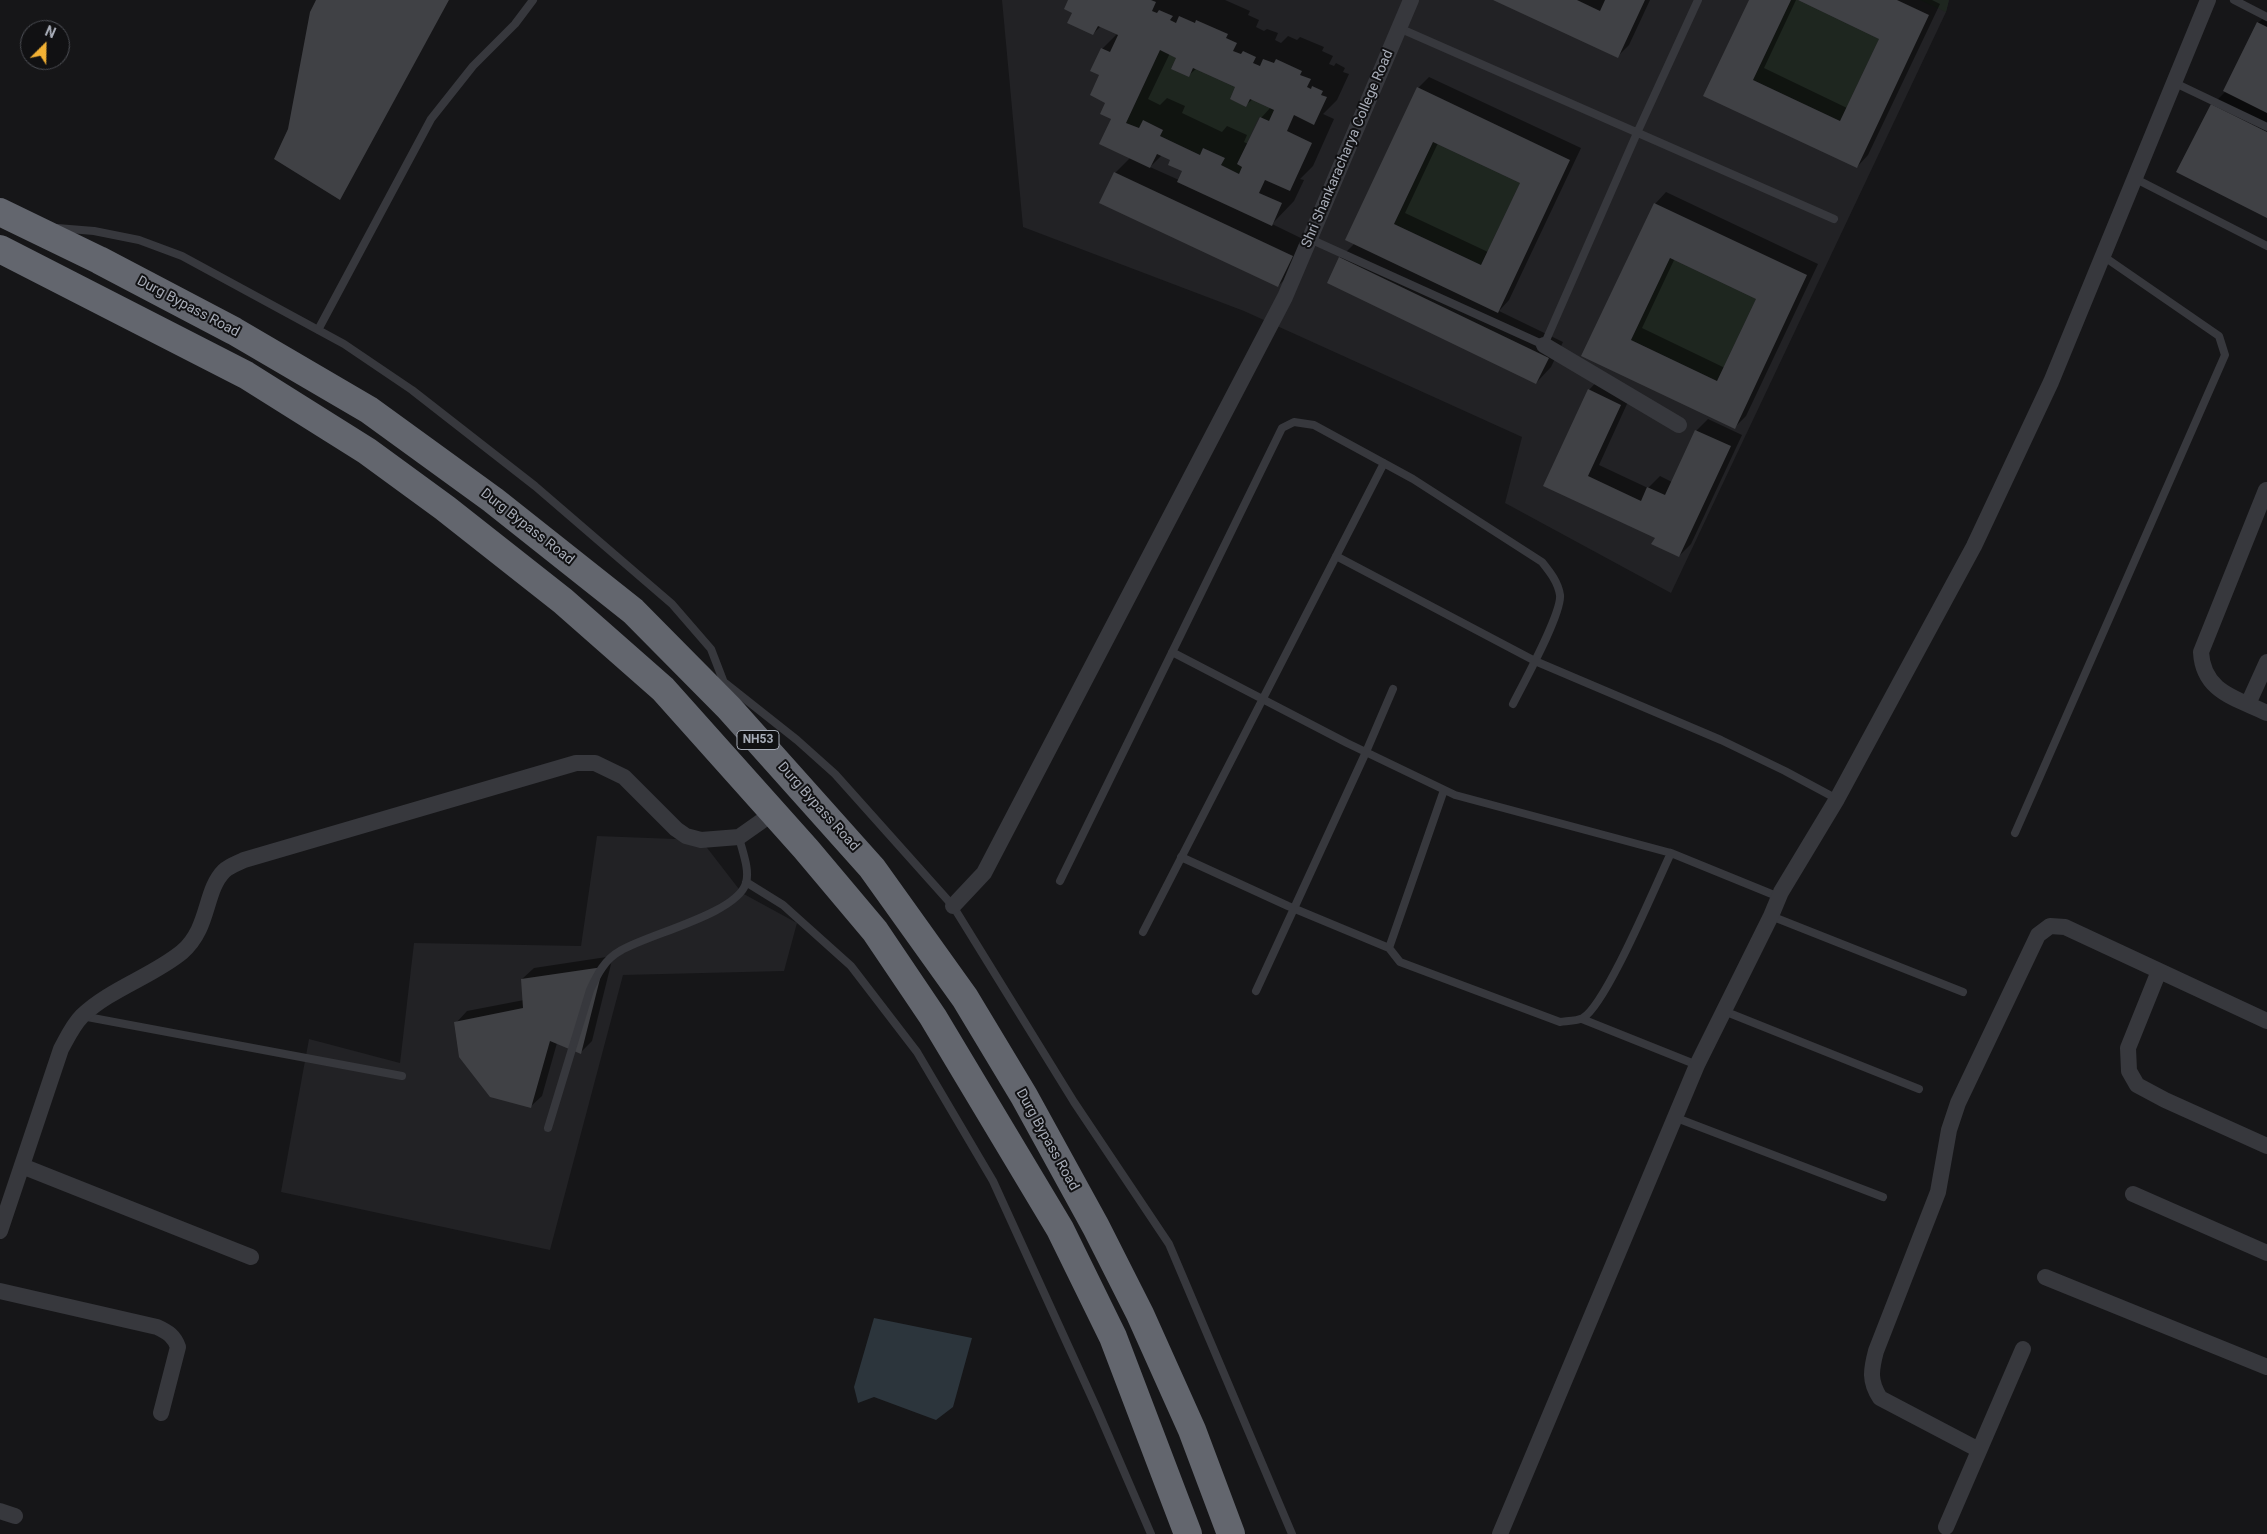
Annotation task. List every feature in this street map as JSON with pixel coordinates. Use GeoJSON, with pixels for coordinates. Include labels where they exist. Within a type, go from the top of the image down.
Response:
{"type":"FeatureCollection","features":[{"type":"Feature","properties":{"kind":"highway","name":"Durg Bypass Road"},"geometry":{"type":"LineString","coordinates":[[0,212],[99,260],[217,322],[369,410],[493,500],[633,611],[727,696],[872,868],[965,998],[1024,1096],[1096,1227],[1140,1314],[1192,1430],[1231,1534]]}},
{"type":"Feature","properties":{"kind":"highway","name":"NH53"},"geometry":{"type":"LineString","coordinates":[[0,249],[246,376],[367,451],[445,508],[563,601],[663,689],[806,849],[875,931],[933,1017],[1060,1229],[1113,1337],[1188,1534]]}},
{"type":"Feature","properties":{"kind":"street","name":"Shri Shankaracharya College Road"},"geometry":{"type":"LineString","coordinates":[[953,906],[984,873],[1285,298],[1411,0]]}},
{"type":"Feature","properties":{"kind":"street"},"geometry":{"type":"LineString","coordinates":[[1500,1534],[1697,1064],[1779,897],[1837,799],[1974,546],[2051,382],[2208,0]]}},
{"type":"Feature","properties":{"kind":"street"},"geometry":{"type":"LineString","coordinates":[[1544,345],[1679,425]]}},
{"type":"Feature","properties":{"kind":"street"},"geometry":{"type":"LineString","coordinates":[[2266,490],[2201,652],[2202,666],[2209,680],[2224,692],[2267,713]]}},
{"type":"Feature","properties":{"kind":"street"},"geometry":{"type":"LineString","coordinates":[[2248,704],[2267,662]]}},
{"type":"Feature","properties":{"kind":"street"},"geometry":{"type":"LineString","coordinates":[[0,1231],[61,1048],[82,1016],[183,951],[198,932],[207,911],[215,883],[225,869],[244,860],[576,763],[595,763],[624,777],[676,829],[686,836],[701,840],[739,837],[773,813]]}},
{"type":"Feature","properties":{"kind":"street"},"geometry":{"type":"LineString","coordinates":[[1980,1450],[1880,1398],[1873,1386],[1870,1373],[1876,1351],[1938,1192],[1949,1130],[1958,1103],[2038,935],[2050,926],[2065,927],[2267,1021]]}},
{"type":"Feature","properties":{"kind":"street"},"geometry":{"type":"LineString","coordinates":[[2159,971],[2128,1048],[2128,1071],[2137,1085],[2165,1100],[2267,1146]]}},
{"type":"Feature","properties":{"kind":"street"},"geometry":{"type":"LineString","coordinates":[[22,1166],[251,1257]]}},
{"type":"Feature","properties":{"kind":"street"},"geometry":{"type":"LineString","coordinates":[[2133,1194],[2267,1253]]}},
{"type":"Feature","properties":{"kind":"street"},"geometry":{"type":"LineString","coordinates":[[2046,1277],[2267,1367]]}},
{"type":"Feature","properties":{"kind":"street"},"geometry":{"type":"LineString","coordinates":[[0,1291],[157,1327],[168,1332],[175,1339],[178,1347],[162,1413]]}},
{"type":"Feature","properties":{"kind":"street"},"geometry":{"type":"LineString","coordinates":[[1946,1527],[2023,1349]]}},
{"type":"Feature","properties":{"kind":"lane"},"geometry":{"type":"LineString","coordinates":[[318,330],[431,120],[467,73],[534,0]]}},
{"type":"Feature","properties":{"kind":"lane"},"geometry":{"type":"LineString","coordinates":[[1310,239],[1544,345],[1698,0]]}},
{"type":"Feature","properties":{"kind":"lane"},"geometry":{"type":"LineString","coordinates":[[2234,0],[2267,17]]}},
{"type":"Feature","properties":{"kind":"lane"},"geometry":{"type":"LineString","coordinates":[[1399,28],[1834,219]]}},
{"type":"Feature","properties":{"kind":"lane"},"geometry":{"type":"LineString","coordinates":[[2173,82],[2267,127]]}},
{"type":"Feature","properties":{"kind":"lane"},"geometry":{"type":"LineString","coordinates":[[2134,178],[2267,246]]}},
{"type":"Feature","properties":{"kind":"lane"},"geometry":{"type":"LineString","coordinates":[[25,225],[94,231],[148,244],[182,256],[344,344],[412,390],[535,486],[664,598],[711,649],[727,696],[797,740],[835,774],[953,906],[1074,1102],[1169,1244],[1292,1534]]}},
{"type":"Feature","properties":{"kind":"lane"},"geometry":{"type":"LineString","coordinates":[[2015,833],[2225,355],[2219,336],[2102,255]]}},
{"type":"Feature","properties":{"kind":"lane"},"geometry":{"type":"LineString","coordinates":[[1060,881],[1282,428],[1294,422],[1314,425],[1413,479],[1542,562],[1554,578],[1560,596],[1553,622],[1513,704]]}},
{"type":"Feature","properties":{"kind":"lane"},"geometry":{"type":"LineString","coordinates":[[1143,932],[1384,463]]}},
{"type":"Feature","properties":{"kind":"lane"},"geometry":{"type":"LineString","coordinates":[[1336,556],[1535,661],[1721,740],[1837,799]]}},
{"type":"Feature","properties":{"kind":"lane"},"geometry":{"type":"LineString","coordinates":[[1172,652],[1454,795],[1671,853],[1779,897]]}},
{"type":"Feature","properties":{"kind":"lane"},"geometry":{"type":"LineString","coordinates":[[1256,991],[1393,689]]}},
{"type":"Feature","properties":{"kind":"lane"},"geometry":{"type":"LineString","coordinates":[[1389,948],[1444,790]]}},
{"type":"Feature","properties":{"kind":"lane"},"geometry":{"type":"LineString","coordinates":[[548,1128],[590,990],[598,972],[619,951],[707,914],[732,901],[742,893],[747,872],[739,837]]}},
{"type":"Feature","properties":{"kind":"lane"},"geometry":{"type":"LineString","coordinates":[[1582,1019],[1594,1008],[1612,977],[1671,853]]}},
{"type":"Feature","properties":{"kind":"lane"},"geometry":{"type":"LineString","coordinates":[[1181,858],[1288,906],[1389,948],[1400,962],[1560,1022],[1582,1019],[1697,1064]]}},
{"type":"Feature","properties":{"kind":"lane"},"geometry":{"type":"LineString","coordinates":[[746,882],[784,905],[852,966],[917,1052],[993,1181],[1097,1409],[1151,1534]]}},
{"type":"Feature","properties":{"kind":"lane"},"geometry":{"type":"LineString","coordinates":[[1771,916],[1962,992]]}},
{"type":"Feature","properties":{"kind":"lane"},"geometry":{"type":"LineString","coordinates":[[1724,1011],[1919,1090]]}},
{"type":"Feature","properties":{"kind":"lane"},"geometry":{"type":"LineString","coordinates":[[82,1016],[402,1076]]}},
{"type":"Feature","properties":{"kind":"lane"},"geometry":{"type":"LineString","coordinates":[[1674,1116],[1882,1197]]}},
{"type":"Feature","properties":{"kind":"shaded area"},"geometry":{"type":"Polygon","coordinates":[[[1002,0],[1949,0],[1946,12],[1671,593],[1505,503],[1522,437],[1244,311],[1023,227],[1002,0]]]}},
{"type":"Feature","properties":{"kind":"shaded area"},"geometry":{"type":"Polygon","coordinates":[[[1791,0],[1798,0],[1879,39],[1840,121],[1753,80],[1791,0]]]}},
{"type":"Feature","properties":{"kind":"shaded area"},"geometry":{"type":"Polygon","coordinates":[[[1920,0],[1949,0],[1946,12],[1920,0]]]}},
{"type":"Feature","properties":{"kind":"shaded area"},"geometry":{"type":"Polygon","coordinates":[[[1160,50],[1176,58],[1171,69],[1189,77],[1193,68],[1235,87],[1230,99],[1246,107],[1250,99],[1274,110],[1269,121],[1259,117],[1237,164],[1242,167],[1239,174],[1221,165],[1224,158],[1204,148],[1200,155],[1160,136],[1163,129],[1143,121],[1139,128],[1126,123],[1160,50]]]}},
{"type":"Feature","properties":{"kind":"shaded area"},"geometry":{"type":"Polygon","coordinates":[[[1433,142],[1520,183],[1481,265],[1394,224],[1433,142]]]}},
{"type":"Feature","properties":{"kind":"shaded area"},"geometry":{"type":"Polygon","coordinates":[[[1670,258],[1756,299],[1717,381],[1631,340],[1670,258]]]}},
{"type":"Feature","properties":{"kind":"shaded area"},"geometry":{"type":"Polygon","coordinates":[[[597,836],[701,840],[742,893],[797,923],[784,971],[623,975],[550,1250],[281,1192],[309,1039],[400,1063],[414,943],[581,946],[597,836]]]}},
{"type":"Feature","properties":{"kind":"shaded area"},"geometry":{"type":"Polygon","coordinates":[[[874,1318],[972,1338],[953,1407],[936,1420],[874,1397],[858,1403],[854,1387],[874,1318]]]}},
{"type":"Feature","properties":{"kind":"building"},"geometry":{"type":"Polygon","coordinates":[[[316,0],[449,0],[340,200],[274,159],[288,129],[310,12],[316,0]]]}},
{"type":"Feature","properties":{"kind":"building"},"geometry":{"type":"Polygon","coordinates":[[[1068,0],[1151,0],[1156,2],[1152,11],[1157,13],[1159,10],[1173,16],[1170,20],[1176,23],[1179,16],[1195,23],[1196,20],[1228,34],[1226,38],[1237,43],[1233,51],[1241,54],[1243,51],[1256,57],[1253,63],[1260,66],[1263,59],[1274,63],[1276,59],[1302,71],[1300,75],[1311,79],[1307,87],[1311,89],[1312,86],[1323,91],[1321,95],[1327,97],[1314,125],[1294,115],[1287,131],[1312,143],[1290,191],[1265,180],[1259,193],[1282,203],[1272,226],[1177,182],[1182,171],[1168,165],[1170,160],[1157,154],[1150,168],[1099,144],[1111,119],[1100,114],[1105,103],[1090,95],[1099,75],[1090,71],[1101,48],[1110,52],[1118,35],[1098,26],[1093,35],[1067,23],[1072,13],[1064,9],[1068,0]],[[1160,50],[1126,123],[1139,128],[1143,120],[1163,130],[1160,136],[1200,155],[1203,148],[1225,158],[1221,165],[1239,174],[1242,167],[1237,164],[1260,117],[1269,121],[1274,110],[1250,99],[1246,107],[1230,99],[1235,87],[1193,68],[1189,77],[1171,69],[1176,58],[1160,50]]]}},
{"type":"Feature","properties":{"kind":"building"},"geometry":{"type":"Polygon","coordinates":[[[1493,0],[1577,0],[1600,11],[1605,0],[1645,0],[1618,58],[1493,0]]]}},
{"type":"Feature","properties":{"kind":"building"},"geometry":{"type":"Polygon","coordinates":[[[1749,0],[1791,0],[1753,80],[1840,121],[1879,39],[1798,0],[1897,0],[1929,15],[1857,168],[1703,96],[1749,0]]]}},
{"type":"Feature","properties":{"kind":"building"},"geometry":{"type":"Polygon","coordinates":[[[2257,22],[2267,27],[2267,113],[2223,91],[2257,22]]]}},
{"type":"Feature","properties":{"kind":"building"},"geometry":{"type":"Polygon","coordinates":[[[1417,87],[1570,160],[1498,313],[1345,240],[1417,87]],[[1433,142],[1394,224],[1481,265],[1520,183],[1433,142]]]}},
{"type":"Feature","properties":{"kind":"building"},"geometry":{"type":"Polygon","coordinates":[[[2211,104],[2267,132],[2267,218],[2176,172],[2211,104]]]}},
{"type":"Feature","properties":{"kind":"building"},"geometry":{"type":"Polygon","coordinates":[[[1114,172],[1293,256],[1278,287],[1099,203],[1114,172]]]}},
{"type":"Feature","properties":{"kind":"building"},"geometry":{"type":"Polygon","coordinates":[[[1654,203],[1807,275],[1735,429],[1581,356],[1654,203]],[[1670,258],[1631,340],[1717,381],[1756,299],[1670,258]]]}},
{"type":"Feature","properties":{"kind":"building"},"geometry":{"type":"Polygon","coordinates":[[[1339,257],[1549,358],[1536,384],[1327,283],[1339,257]]]}},
{"type":"Feature","properties":{"kind":"building"},"geometry":{"type":"Polygon","coordinates":[[[1588,389],[1621,405],[1588,476],[1641,501],[1647,487],[1665,495],[1695,430],[1731,446],[1679,557],[1651,544],[1655,538],[1543,486],[1588,389]]]}},
{"type":"Feature","properties":{"kind":"building"},"geometry":{"type":"Polygon","coordinates":[[[603,967],[581,1054],[550,1041],[531,1108],[490,1097],[459,1057],[454,1022],[523,1008],[521,979],[603,967]]]}}]}
